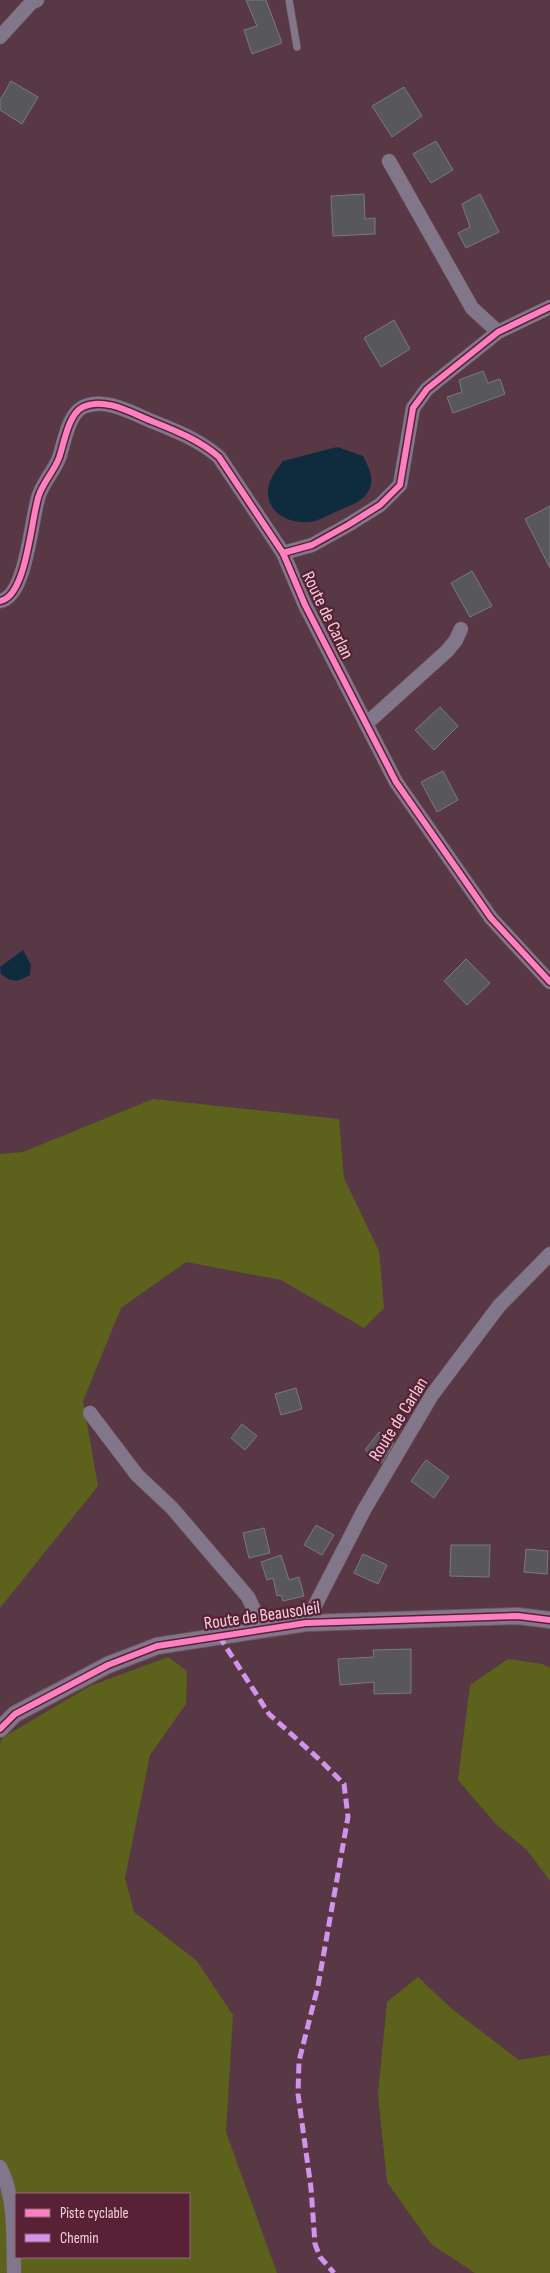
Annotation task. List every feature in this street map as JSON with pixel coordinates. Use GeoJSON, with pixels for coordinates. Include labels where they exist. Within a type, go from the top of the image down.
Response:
{"type":"FeatureCollection","features":[{"type":"Feature","properties":{"kind":"street"},"geometry":{"type":"LineString","coordinates":[[0,37],[31,1]]}},
{"type":"Feature","properties":{"kind":"street"},"geometry":{"type":"LineString","coordinates":[[389,161],[472,308],[498,332]]}},
{"type":"Feature","properties":{"kind":"street","name":"Route de Carlan"},"geometry":{"type":"LineString","coordinates":[[550,307],[498,332],[428,389],[413,408],[400,485],[380,505],[348,526],[312,545],[283,553],[305,605],[396,782],[491,918],[550,982]]}},
{"type":"Feature","properties":{"kind":"street"},"geometry":{"type":"LineString","coordinates":[[0,601],[5,600],[14,593],[21,574],[39,495],[56,468],[73,417],[82,408],[93,404],[118,407],[195,439],[208,447],[219,457],[283,553]]}},
{"type":"Feature","properties":{"kind":"street"},"geometry":{"type":"LineString","coordinates":[[366,724],[447,651],[456,640],[461,629]]}},
{"type":"Feature","properties":{"kind":"street","name":"Route de Carlan"},"geometry":{"type":"LineString","coordinates":[[306,1622],[364,1510],[432,1395],[499,1306],[550,1254]]}},
{"type":"Feature","properties":{"kind":"street"},"geometry":{"type":"LineString","coordinates":[[90,1413],[137,1475],[172,1508],[248,1597],[263,1629]]}},
{"type":"Feature","properties":{"kind":"street","name":"Route de Beausoleil"},"geometry":{"type":"LineString","coordinates":[[0,1729],[15,1714],[108,1664],[157,1646],[306,1622],[518,1616],[550,1620]]}},
{"type":"Feature","properties":{"kind":"street"},"geometry":{"type":"LineString","coordinates":[[0,2166],[7,2182],[12,2202],[14,2273]]}},
{"type":"Feature","properties":{"kind":"lane"},"geometry":{"type":"LineString","coordinates":[[290,0],[297,47]]}},
{"type":"Feature","properties":{"kind":"green space"},"geometry":{"type":"Polygon","coordinates":[[[153,1099],[339,1119],[344,1178],[379,1251],[384,1308],[364,1328],[281,1280],[186,1262],[121,1308],[83,1401],[98,1486],[0,1608],[0,1154],[23,1152],[153,1099]]]}},
{"type":"Feature","properties":{"kind":"green space"},"geometry":{"type":"Polygon","coordinates":[[[168,1657],[187,1671],[186,1704],[150,1755],[125,1878],[134,1912],[197,1961],[233,2015],[226,2132],[277,2273],[0,2273],[0,1744],[2,1738],[90,1686],[168,1657]]]}},
{"type":"Feature","properties":{"kind":"green space"},"geometry":{"type":"Polygon","coordinates":[[[508,1659],[542,1664],[550,1668],[550,1881],[527,1850],[497,1825],[458,1780],[470,1685],[508,1659]]]}},
{"type":"Feature","properties":{"kind":"green space"},"geometry":{"type":"Polygon","coordinates":[[[418,1977],[452,2009],[519,2060],[550,2055],[550,2273],[475,2273],[431,2244],[387,2182],[378,2094],[387,2002],[418,1977]]]}},
{"type":"Feature","properties":{"kind":"water"},"geometry":{"type":"Polygon","coordinates":[[[337,447],[363,456],[370,471],[371,479],[370,488],[365,496],[353,504],[315,521],[299,522],[277,513],[269,500],[268,487],[273,475],[283,461],[337,447]]]}},
{"type":"Feature","properties":{"kind":"water"},"geometry":{"type":"Polygon","coordinates":[[[23,950],[31,965],[30,975],[22,979],[8,979],[1,974],[0,967],[23,950]]]}},
{"type":"Feature","properties":{"kind":"building"},"geometry":{"type":"Polygon","coordinates":[[[246,0],[266,0],[282,43],[252,54],[244,30],[257,26],[246,0]]]}},
{"type":"Feature","properties":{"kind":"building"},"geometry":{"type":"Polygon","coordinates":[[[11,81],[38,97],[22,124],[0,110],[0,100],[11,81]]]}},
{"type":"Feature","properties":{"kind":"building"},"geometry":{"type":"Polygon","coordinates":[[[404,87],[422,116],[392,137],[372,106],[404,87]]]}},
{"type":"Feature","properties":{"kind":"building"},"geometry":{"type":"Polygon","coordinates":[[[436,141],[453,170],[431,183],[413,154],[436,141]]]}},
{"type":"Feature","properties":{"kind":"building"},"geometry":{"type":"Polygon","coordinates":[[[364,194],[365,219],[375,218],[375,234],[333,236],[331,196],[364,194]]]}},
{"type":"Feature","properties":{"kind":"building"},"geometry":{"type":"Polygon","coordinates":[[[480,194],[499,232],[466,248],[458,233],[470,227],[462,204],[480,194]]]}},
{"type":"Feature","properties":{"kind":"building"},"geometry":{"type":"Polygon","coordinates":[[[394,320],[410,349],[381,367],[364,338],[394,320]]]}},
{"type":"Feature","properties":{"kind":"building"},"geometry":{"type":"Polygon","coordinates":[[[483,371],[488,383],[500,379],[505,394],[453,413],[447,397],[462,392],[459,380],[483,371]]]}},
{"type":"Feature","properties":{"kind":"building"},"geometry":{"type":"Polygon","coordinates":[[[550,506],[550,568],[525,519],[550,506]]]}},
{"type":"Feature","properties":{"kind":"building"},"geometry":{"type":"Polygon","coordinates":[[[472,571],[492,606],[470,617],[451,583],[472,571]]]}},
{"type":"Feature","properties":{"kind":"building"},"geometry":{"type":"Polygon","coordinates":[[[440,707],[458,726],[434,750],[415,730],[440,707]]]}},
{"type":"Feature","properties":{"kind":"building"},"geometry":{"type":"Polygon","coordinates":[[[443,771],[458,800],[437,812],[421,782],[443,771]]]}},
{"type":"Feature","properties":{"kind":"building"},"geometry":{"type":"Polygon","coordinates":[[[466,959],[490,983],[467,1005],[444,981],[466,959]]]}},
{"type":"Feature","properties":{"kind":"building"},"geometry":{"type":"Polygon","coordinates":[[[296,1388],[302,1409],[281,1415],[275,1394],[296,1388]]]}},
{"type":"Feature","properties":{"kind":"building"},"geometry":{"type":"Polygon","coordinates":[[[242,1424],[257,1436],[245,1450],[231,1438],[242,1424]]]}},
{"type":"Feature","properties":{"kind":"building"},"geometry":{"type":"Polygon","coordinates":[[[379,1432],[394,1443],[382,1463],[365,1450],[379,1432]]]}},
{"type":"Feature","properties":{"kind":"building"},"geometry":{"type":"Polygon","coordinates":[[[426,1460],[449,1477],[434,1498],[411,1481],[426,1460]]]}},
{"type":"Feature","properties":{"kind":"building"},"geometry":{"type":"Polygon","coordinates":[[[316,1525],[334,1535],[322,1555],[304,1545],[316,1525]]]}},
{"type":"Feature","properties":{"kind":"building"},"geometry":{"type":"Polygon","coordinates":[[[264,1528],[270,1553],[249,1558],[243,1533],[264,1528]]]}},
{"type":"Feature","properties":{"kind":"building"},"geometry":{"type":"Polygon","coordinates":[[[451,1545],[490,1545],[489,1577],[450,1576],[451,1545]]]}},
{"type":"Feature","properties":{"kind":"building"},"geometry":{"type":"Polygon","coordinates":[[[526,1549],[548,1551],[547,1574],[524,1572],[526,1549]]]}},
{"type":"Feature","properties":{"kind":"building"},"geometry":{"type":"Polygon","coordinates":[[[363,1554],[387,1565],[378,1584],[354,1573],[363,1554]]]}},
{"type":"Feature","properties":{"kind":"building"},"geometry":{"type":"Polygon","coordinates":[[[281,1555],[289,1580],[299,1577],[304,1596],[283,1601],[281,1595],[277,1596],[273,1578],[267,1580],[261,1562],[281,1555]]]}},
{"type":"Feature","properties":{"kind":"building"},"geometry":{"type":"Polygon","coordinates":[[[411,1649],[411,1693],[374,1694],[374,1682],[340,1685],[338,1659],[374,1657],[373,1650],[411,1649]]]}},
{"type":"Feature","properties":{"kind":"marked path"},"geometry":{"type":"LineString","coordinates":[[219,1636],[269,1714],[344,1784],[348,1817],[318,1986],[299,2061],[298,2094],[311,2188],[315,2244],[320,2257],[334,2273]]}},
{"type":"Feature","properties":{"kind":"cycle path"},"geometry":{"type":"LineString","coordinates":[[550,307],[498,332],[427,389],[413,408],[400,485],[380,505],[312,545],[283,553],[305,605],[396,782],[491,918],[550,982]]}},
{"type":"Feature","properties":{"kind":"cycle path"},"geometry":{"type":"LineString","coordinates":[[0,601],[9,596],[22,572],[39,495],[59,458],[70,423],[78,411],[91,404],[108,405],[125,410],[186,436],[203,445],[219,457],[283,553]]}},
{"type":"Feature","properties":{"kind":"cycle path"},"geometry":{"type":"LineString","coordinates":[[0,1729],[15,1714],[108,1665],[157,1646],[306,1623],[518,1616],[550,1620]]}}]}
